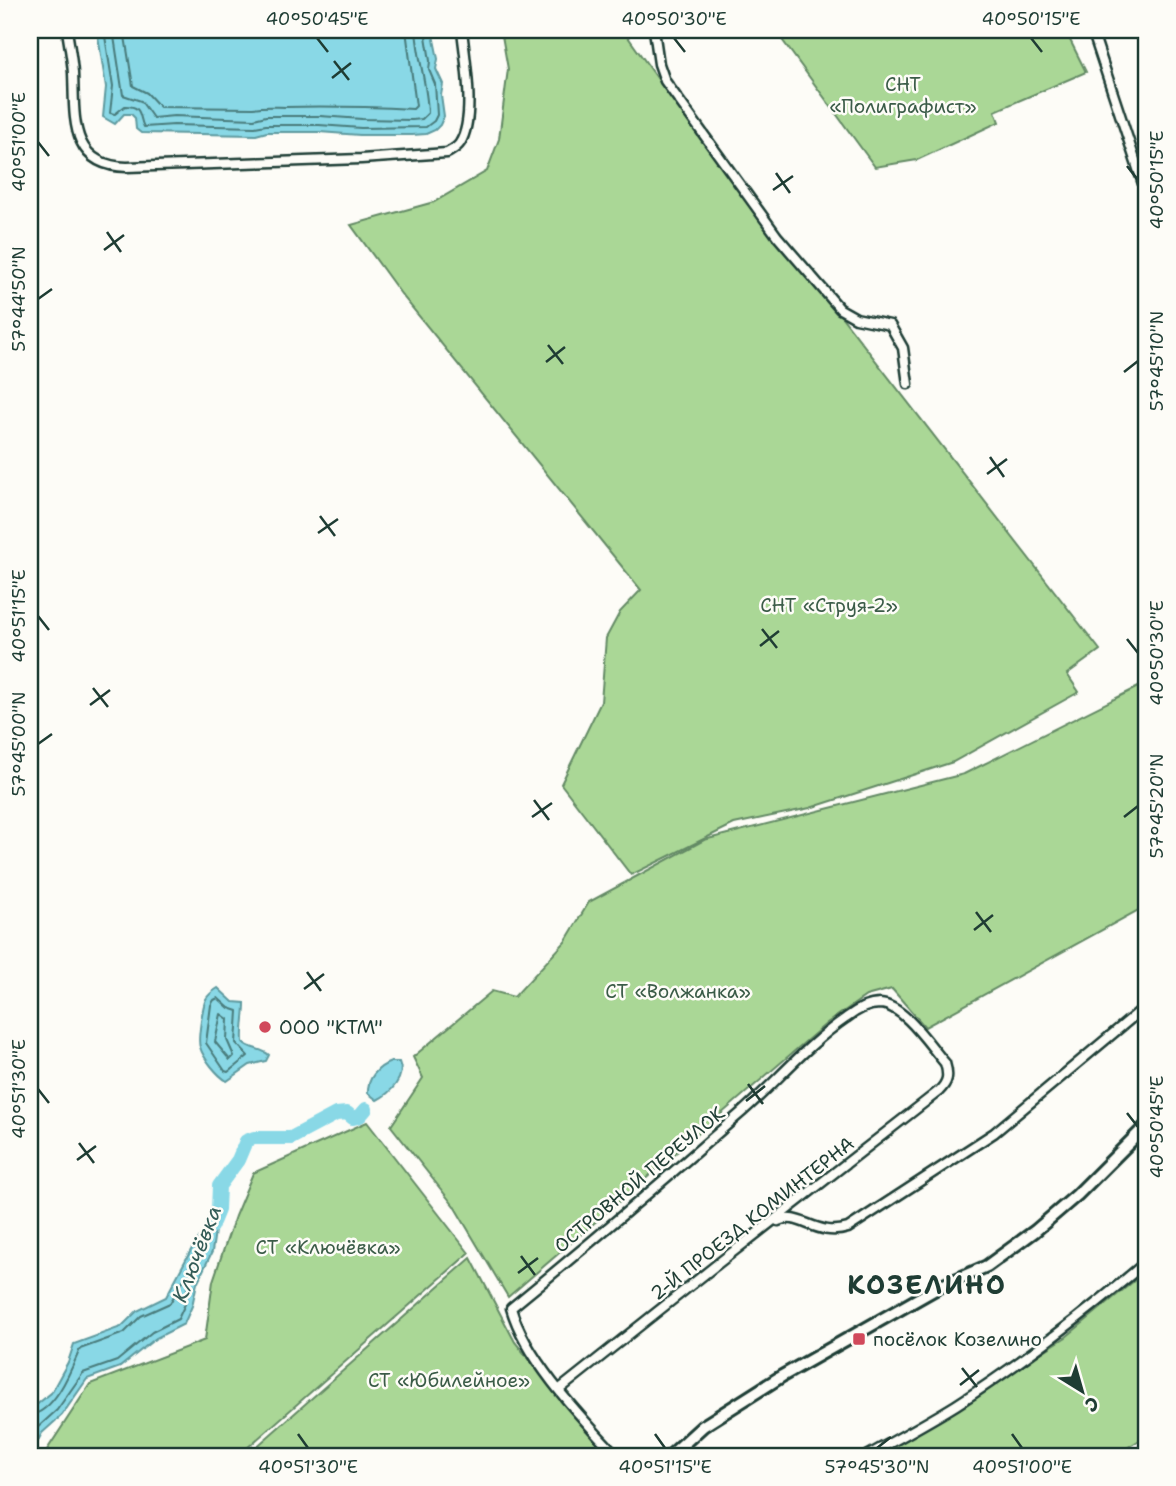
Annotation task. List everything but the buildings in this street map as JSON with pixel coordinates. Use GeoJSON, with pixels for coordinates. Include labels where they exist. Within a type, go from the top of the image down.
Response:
{"type":"FeatureCollection","features":[{"type":"Feature","properties":{"kind":"street"},"geometry":{"type":"LineString","coordinates":[[67,30],[78,137],[85,149],[114,167],[361,159],[447,153],[457,147],[466,128],[467,72],[462,30]]}},
{"type":"Feature","properties":{"kind":"street"},"geometry":{"type":"LineString","coordinates":[[654,30],[659,64],[665,81],[695,123],[777,236],[840,309],[856,318],[890,325],[903,348],[908,384]]}},
{"type":"Feature","properties":{"kind":"street"},"geometry":{"type":"LineString","coordinates":[[1092,30],[1146,193]]}},
{"type":"Feature","properties":{"kind":"street","name":"ОСТРОВНОЙ ПЕРЕУЛОК"},"geometry":{"type":"LineString","coordinates":[[560,1390],[526,1345],[511,1308],[737,1117],[813,1044],[862,1008],[877,1004],[891,1006],[901,1013],[945,1063]]}},
{"type":"Feature","properties":{"kind":"street"},"geometry":{"type":"LineString","coordinates":[[765,1227],[785,1218],[835,1233],[848,1228],[993,1133],[1146,1006]]}},
{"type":"Feature","properties":{"kind":"street","name":"2-Й ПРОЕЗД КОМИНТЕРНА"},"geometry":{"type":"LineString","coordinates":[[560,1390],[939,1091],[946,1083],[948,1074],[945,1063]]}},
{"type":"Feature","properties":{"kind":"street"},"geometry":{"type":"LineString","coordinates":[[670,1456],[703,1426],[782,1377],[939,1287],[987,1266],[1035,1231],[1077,1195],[1146,1126]]}},
{"type":"Feature","properties":{"kind":"street"},"geometry":{"type":"LineString","coordinates":[[867,1456],[956,1405],[1018,1362],[1146,1262]]}},
{"type":"Feature","properties":{"kind":"street"},"geometry":{"type":"LineString","coordinates":[[560,1390],[617,1456]]}},
{"type":"Feature","properties":{"kind":"green space","name":"СНТ «Струя-2»"},"geometry":{"type":"Polygon","coordinates":[[[501,30],[623,30],[662,85],[1100,650],[1067,674],[1079,692],[953,762],[810,808],[734,824],[631,875],[561,784],[601,702],[606,638],[620,612],[641,590],[401,294],[351,225],[434,202],[487,171],[499,139],[508,69],[501,30]]]}},
{"type":"Feature","properties":{"kind":"green space","name":"СНТ «Полиграфист»"},"geometry":{"type":"Polygon","coordinates":[[[775,30],[1065,30],[1086,72],[995,111],[999,122],[917,160],[875,167],[775,30]]]}},
{"type":"Feature","properties":{"kind":"green space"},"geometry":{"type":"Polygon","coordinates":[[[30,197],[35,241],[30,285],[30,197]]]}},
{"type":"Feature","properties":{"kind":"green space","name":"СТ «Волжанка»"},"geometry":{"type":"Polygon","coordinates":[[[1146,683],[1146,906],[925,1027],[892,989],[866,996],[827,1023],[508,1297],[454,1206],[391,1126],[423,1078],[413,1057],[492,991],[514,997],[565,942],[589,902],[704,840],[964,774],[1146,683]]]}},
{"type":"Feature","properties":{"kind":"green space","name":"СТ «Ключёвка»"},"geometry":{"type":"Polygon","coordinates":[[[367,1122],[469,1253],[238,1456],[43,1456],[90,1384],[205,1340],[213,1281],[253,1173],[367,1122]]]}},
{"type":"Feature","properties":{"kind":"green space","name":"СТ «Юбилейное»"},"geometry":{"type":"Polygon","coordinates":[[[471,1258],[515,1342],[607,1456],[246,1456],[471,1258]]]}},
{"type":"Feature","properties":{"kind":"green space"},"geometry":{"type":"Polygon","coordinates":[[[1146,1271],[1146,1436],[1114,1456],[878,1456],[1066,1337],[1146,1271]]]}},
{"type":"Feature","properties":{"kind":"water"},"geometry":{"type":"Polygon","coordinates":[[[97,30],[432,30],[438,59],[436,69],[443,84],[441,95],[444,116],[435,130],[412,135],[319,132],[267,132],[256,135],[141,133],[136,129],[135,118],[131,114],[124,114],[115,124],[103,117],[106,87],[97,30]]]}},
{"type":"Feature","properties":{"kind":"water"},"geometry":{"type":"Polygon","coordinates":[[[218,988],[233,1002],[245,1003],[243,1042],[269,1055],[266,1061],[250,1065],[227,1081],[207,1061],[199,1043],[206,999],[218,988]]]}},
{"type":"Feature","properties":{"kind":"water"},"geometry":{"type":"Polygon","coordinates":[[[391,1062],[399,1062],[399,1079],[392,1089],[377,1100],[368,1093],[369,1083],[377,1070],[391,1062]]]}},
{"type":"Feature","properties":{"kind":"water","name":"Ключёвка"},"geometry":{"type":"Polygon","coordinates":[[[218,1210],[212,1252],[197,1283],[192,1306],[184,1324],[156,1338],[120,1367],[87,1379],[62,1415],[42,1433],[30,1456],[30,1410],[51,1393],[68,1362],[74,1344],[121,1327],[137,1311],[166,1297],[191,1250],[218,1210]]]}},
{"type":"Feature","properties":{"kind":"waterway","name":"Ключёвка"},"geometry":{"type":"LineString","coordinates":[[211,1227],[218,1210],[219,1186],[238,1160],[246,1141],[254,1138],[291,1138],[336,1114],[347,1113],[353,1118],[360,1116],[366,1109]]}},
{"type":"Feature","properties":{"kind":"place","name":"ООО \"КТМ\""},"geometry":{"type":"Point","coordinates":[265,1027]}},
{"type":"Feature","properties":{"kind":"place","name":"посёлок Козелино"},"geometry":{"type":"Point","coordinates":[859,1339]}},
{"type":"Feature","properties":{"kind":"district","name":"КОЗЕЛИНО"},"geometry":{"type":"Point","coordinates":[927,1285]}}]}
